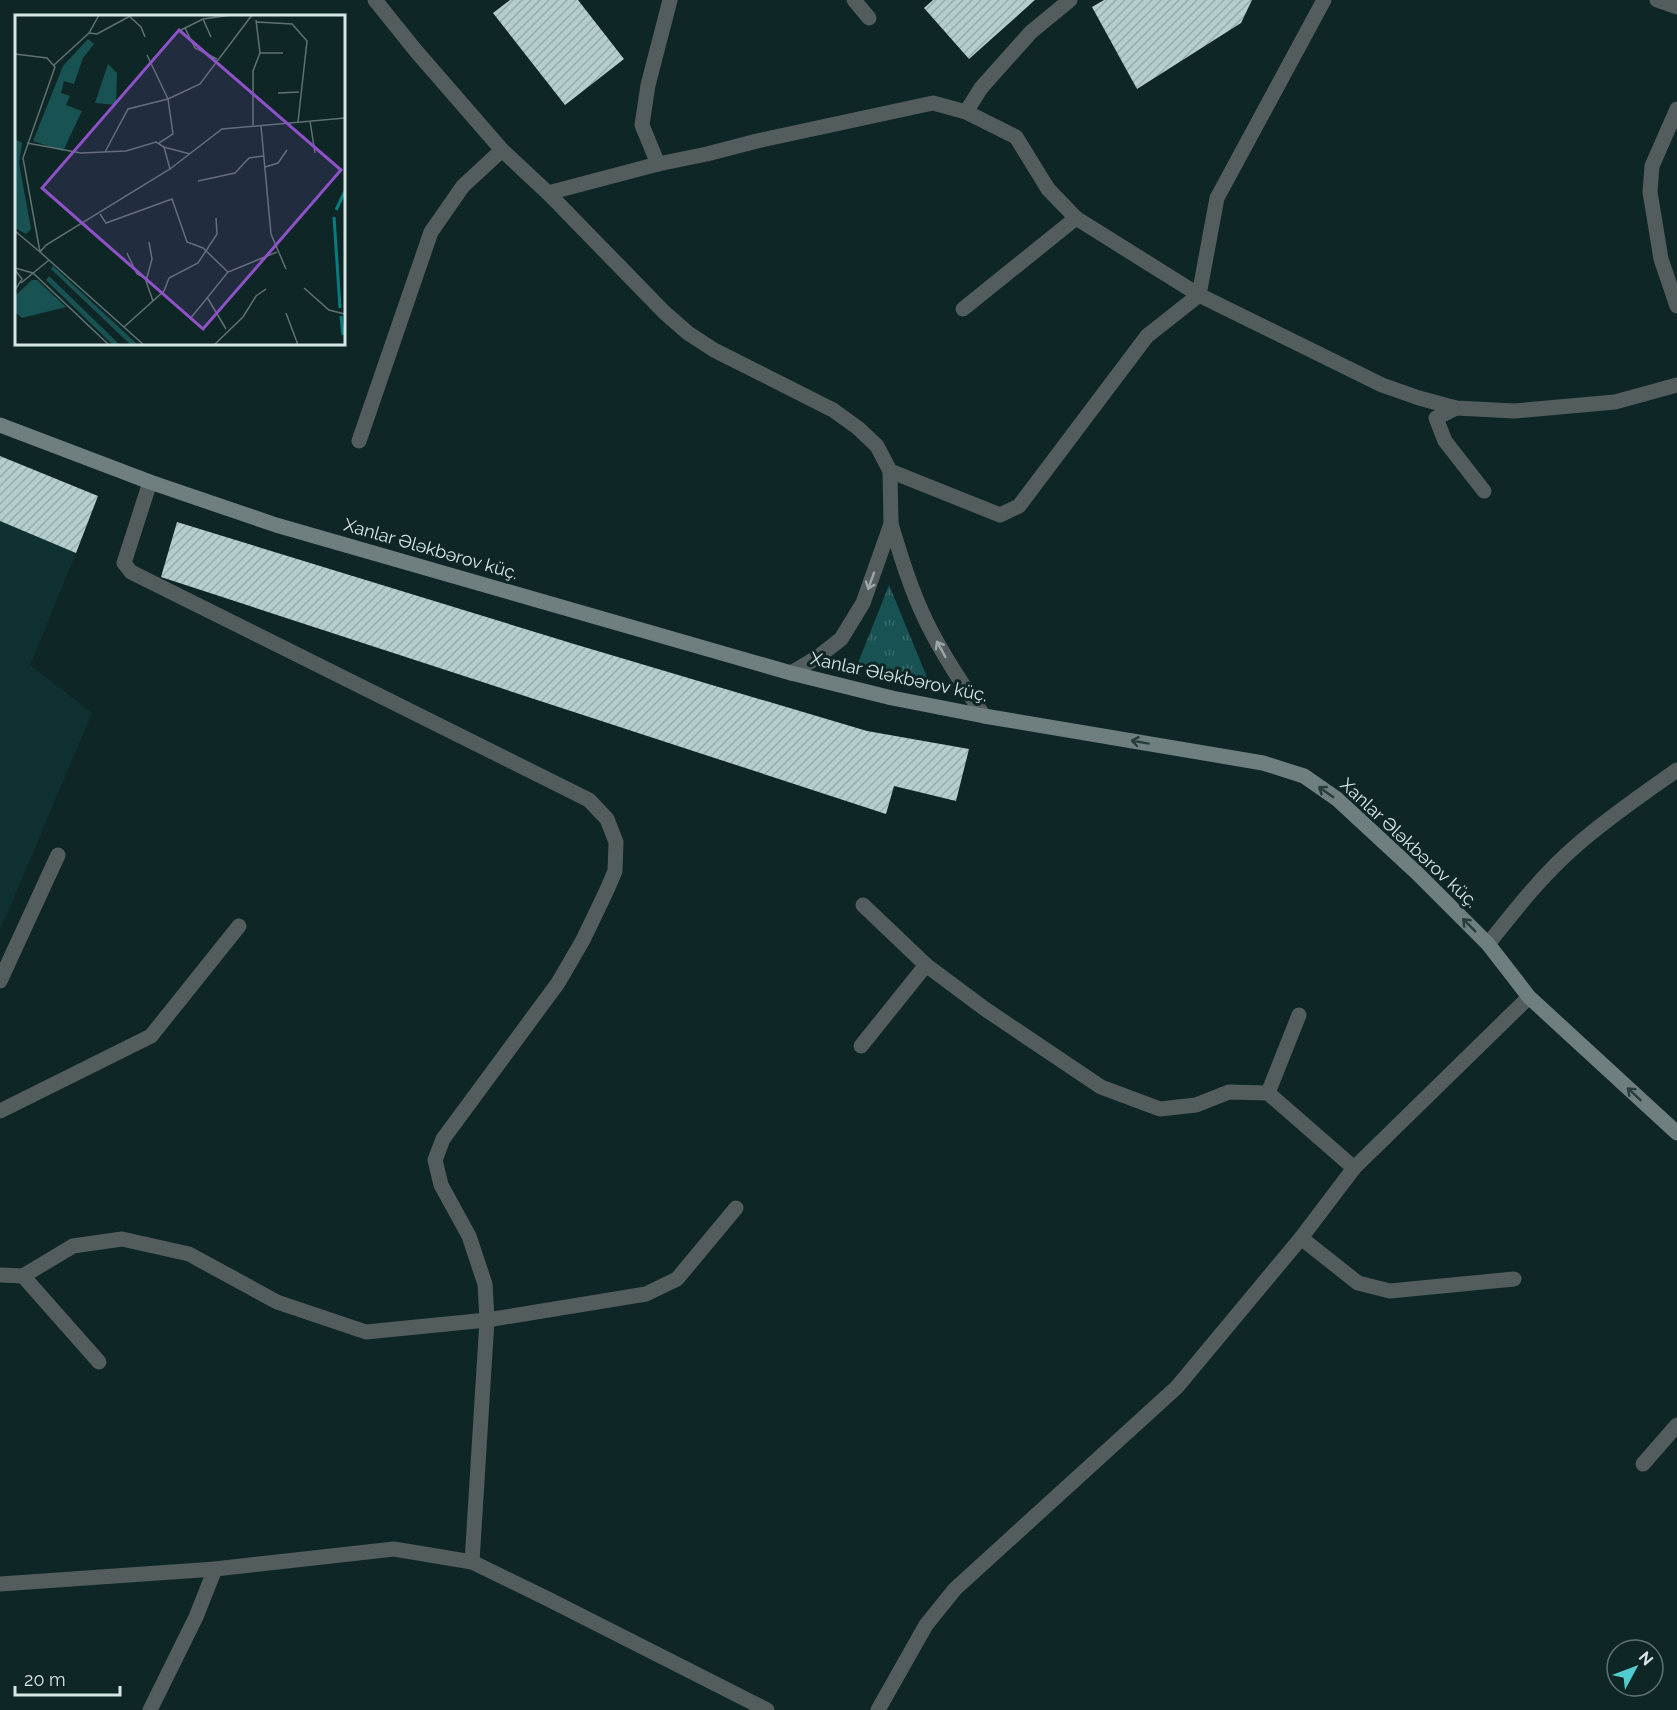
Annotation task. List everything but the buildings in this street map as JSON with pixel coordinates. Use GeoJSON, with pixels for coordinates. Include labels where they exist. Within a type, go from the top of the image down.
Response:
{"type":"FeatureCollection","features":[{"type":"Feature","properties":{"kind":"street"},"geometry":{"type":"LineString","coordinates":[[375,0],[423,60],[502,150],[548,193],[664,313],[688,333],[714,350],[833,410],[858,428],[877,446],[890,471],[891,524],[908,579],[926,621],[956,676],[984,716]]}},
{"type":"Feature","properties":{"kind":"street"},"geometry":{"type":"LineString","coordinates":[[658,164],[642,125],[648,85],[670,0]]}},
{"type":"Feature","properties":{"kind":"street"},"geometry":{"type":"LineString","coordinates":[[854,0],[868,18]]}},
{"type":"Feature","properties":{"kind":"street"},"geometry":{"type":"LineString","coordinates":[[966,112],[981,87],[1031,32],[1070,0]]}},
{"type":"Feature","properties":{"kind":"street"},"geometry":{"type":"LineString","coordinates":[[890,471],[1000,515],[1019,506],[1147,336],[1199,295],[1217,198],[1324,0]]}},
{"type":"Feature","properties":{"kind":"street"},"geometry":{"type":"LineString","coordinates":[[1657,0],[1677,7]]}},
{"type":"Feature","properties":{"kind":"street"},"geometry":{"type":"LineString","coordinates":[[548,193],[658,164],[933,103],[966,112],[1016,137],[1048,189],[1076,219],[1199,295],[1382,385],[1456,408],[1515,411],[1615,402],[1677,385]]}},
{"type":"Feature","properties":{"kind":"street"},"geometry":{"type":"LineString","coordinates":[[1677,110],[1652,166],[1650,192],[1661,259],[1677,306]]}},
{"type":"Feature","properties":{"kind":"street"},"geometry":{"type":"LineString","coordinates":[[359,441],[431,232],[463,186],[502,150]]}},
{"type":"Feature","properties":{"kind":"street"},"geometry":{"type":"LineString","coordinates":[[963,309],[1076,219]]}},
{"type":"Feature","properties":{"kind":"street"},"geometry":{"type":"LineString","coordinates":[[1456,408],[1436,418],[1445,441],[1484,491]]}},
{"type":"Feature","properties":{"kind":"street","name":"Xanlar Ələkbərov küç."},"geometry":{"type":"LineString","coordinates":[[0,425],[150,482],[276,525],[791,673],[892,698],[984,716],[1263,763],[1304,776],[1337,799],[1417,873],[1488,944],[1529,997],[1677,1133]]}},
{"type":"Feature","properties":{"kind":"street"},"geometry":{"type":"LineString","coordinates":[[150,482],[124,563],[131,572],[589,800],[607,819],[616,842],[615,871],[583,940],[558,983],[443,1138],[435,1160],[441,1185],[469,1236],[485,1284],[487,1320],[472,1562]]}},
{"type":"Feature","properties":{"kind":"street"},"geometry":{"type":"LineString","coordinates":[[791,673],[818,657],[841,639],[863,603],[891,524]]}},
{"type":"Feature","properties":{"kind":"street"},"geometry":{"type":"LineString","coordinates":[[1488,944],[1528,894],[1576,846],[1621,808],[1677,770]]}},
{"type":"Feature","properties":{"kind":"street"},"geometry":{"type":"LineString","coordinates":[[0,981],[58,855]]}},
{"type":"Feature","properties":{"kind":"street"},"geometry":{"type":"LineString","coordinates":[[863,905],[926,965],[985,1010],[1101,1087],[1160,1109],[1196,1105],[1229,1092],[1268,1092],[1354,1168]]}},
{"type":"Feature","properties":{"kind":"street"},"geometry":{"type":"LineString","coordinates":[[2,1105],[151,1036],[239,926]]}},
{"type":"Feature","properties":{"kind":"street"},"geometry":{"type":"LineString","coordinates":[[861,1046],[926,965]]}},
{"type":"Feature","properties":{"kind":"street"},"geometry":{"type":"LineString","coordinates":[[878,1710],[926,1625],[955,1589],[1178,1387],[1301,1238],[1354,1168],[1529,997]]}},
{"type":"Feature","properties":{"kind":"street"},"geometry":{"type":"LineString","coordinates":[[1268,1092],[1299,1015]]}},
{"type":"Feature","properties":{"kind":"street"},"geometry":{"type":"LineString","coordinates":[[0,1275],[23,1276],[73,1246],[122,1239],[189,1254],[277,1302],[366,1332],[487,1320],[646,1294],[677,1279],[736,1208]]}},
{"type":"Feature","properties":{"kind":"street"},"geometry":{"type":"LineString","coordinates":[[1301,1238],[1358,1283],[1390,1291],[1514,1278]]}},
{"type":"Feature","properties":{"kind":"street"},"geometry":{"type":"LineString","coordinates":[[23,1276],[99,1362]]}},
{"type":"Feature","properties":{"kind":"street"},"geometry":{"type":"LineString","coordinates":[[1642,1464],[1677,1425]]}},
{"type":"Feature","properties":{"kind":"street"},"geometry":{"type":"LineString","coordinates":[[0,1584],[215,1569],[394,1548],[472,1562],[767,1710]]}},
{"type":"Feature","properties":{"kind":"street"},"geometry":{"type":"LineString","coordinates":[[150,1710],[196,1617],[215,1569]]}},
{"type":"Feature","properties":{"kind":"shaded area"},"geometry":{"type":"Polygon","coordinates":[[[0,521],[76,553],[30,665],[92,713],[0,930],[0,521]]]}},
{"type":"Feature","properties":{"kind":"green space"},"geometry":{"type":"Polygon","coordinates":[[[889,585],[929,682],[858,663],[889,585]]]}}]}
